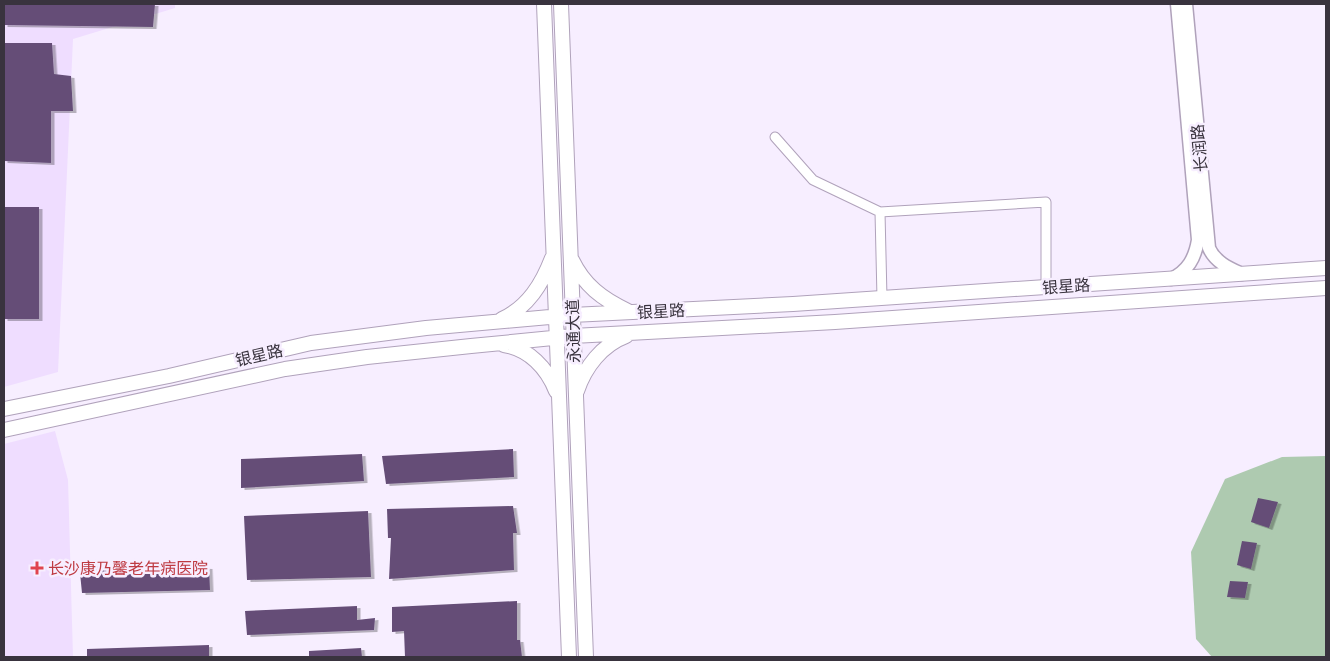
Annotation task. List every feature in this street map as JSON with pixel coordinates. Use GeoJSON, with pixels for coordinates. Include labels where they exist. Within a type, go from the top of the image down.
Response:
{"type":"FeatureCollection","features":[{"type":"Feature","properties":{"kind":"main road","name":"永通大道"},"geometry":{"type":"LineString","coordinates":[[544,4],[569,657]]}},
{"type":"Feature","properties":{"kind":"main road","name":"永通大道"},"geometry":{"type":"LineString","coordinates":[[561,4],[586,657]]}},
{"type":"Feature","properties":{"kind":"main road","name":"长润路"},"geometry":{"type":"LineString","coordinates":[[1171,279],[1184,272],[1190,264],[1198,240],[1177,4]]}},
{"type":"Feature","properties":{"kind":"main road","name":"长润路"},"geometry":{"type":"LineString","coordinates":[[1186,4],[1209,248],[1212,255],[1219,262],[1242,274]]}},
{"type":"Feature","properties":{"kind":"main road"},"geometry":{"type":"LineString","coordinates":[[495,322],[515,312],[532,295],[553,255]]}},
{"type":"Feature","properties":{"kind":"main road"},"geometry":{"type":"LineString","coordinates":[[570,257],[577,270],[594,291],[631,312]]}},
{"type":"Feature","properties":{"kind":"main road","name":"银星路"},"geometry":{"type":"LineString","coordinates":[[4,409],[169,376],[311,343],[495,322],[631,312],[1046,288],[1326,268]]}},
{"type":"Feature","properties":{"kind":"main road","name":"银星路"},"geometry":{"type":"LineString","coordinates":[[4,430],[302,366],[367,357],[573,336],[835,322],[1326,288]]}},
{"type":"Feature","properties":{"kind":"main road"},"geometry":{"type":"LineString","coordinates":[[576,396],[583,376],[594,360],[610,344],[631,333]]}},
{"type":"Feature","properties":{"kind":"main road"},"geometry":{"type":"LineString","coordinates":[[493,344],[520,350],[536,360],[550,379],[559,397]]}},
{"type":"Feature","properties":{"kind":"street"},"geometry":{"type":"LineString","coordinates":[[775,137],[814,180],[880,212],[1046,202],[1046,288]]}},
{"type":"Feature","properties":{"kind":"street"},"geometry":{"type":"LineString","coordinates":[[880,212],[882,298]]}},
{"type":"Feature","properties":{"kind":"shaded area"},"geometry":{"type":"Polygon","coordinates":[[[4,4],[175,4],[175,8],[73,39],[58,372],[4,387],[4,4]]]}},
{"type":"Feature","properties":{"kind":"shaded area","name":"长沙康乃馨老年病医院"},"geometry":{"type":"Polygon","coordinates":[[[55,431],[68,480],[73,657],[4,657],[4,444],[55,431]]]}},
{"type":"Feature","properties":{"kind":"green space"},"geometry":{"type":"Polygon","coordinates":[[[1326,456],[1326,657],[1212,657],[1196,639],[1191,552],[1225,479],[1282,457],[1326,456]]]}},
{"type":"Feature","properties":{"kind":"building"},"geometry":{"type":"Polygon","coordinates":[[[4,4],[155,4],[153,27],[4,25],[4,4]]]}},
{"type":"Feature","properties":{"kind":"building"},"geometry":{"type":"Polygon","coordinates":[[[4,43],[52,43],[54,74],[71,76],[73,111],[51,111],[51,163],[4,161],[4,43]]]}},
{"type":"Feature","properties":{"kind":"building"},"geometry":{"type":"Polygon","coordinates":[[[4,207],[39,207],[39,319],[4,319],[4,207]]]}},
{"type":"Feature","properties":{"kind":"building"},"geometry":{"type":"Polygon","coordinates":[[[513,449],[514,477],[386,484],[382,456],[513,449]]]}},
{"type":"Feature","properties":{"kind":"building"},"geometry":{"type":"Polygon","coordinates":[[[362,454],[364,481],[241,488],[241,459],[362,454]]]}},
{"type":"Feature","properties":{"kind":"building"},"geometry":{"type":"Polygon","coordinates":[[[1258,498],[1278,502],[1269,528],[1251,522],[1258,498]]]}},
{"type":"Feature","properties":{"kind":"building"},"geometry":{"type":"Polygon","coordinates":[[[513,506],[517,533],[513,533],[514,570],[389,579],[391,538],[388,538],[387,509],[513,506]]]}},
{"type":"Feature","properties":{"kind":"building"},"geometry":{"type":"Polygon","coordinates":[[[368,511],[371,577],[247,580],[244,516],[368,511]]]}},
{"type":"Feature","properties":{"kind":"building"},"geometry":{"type":"Polygon","coordinates":[[[1242,541],[1257,543],[1251,569],[1237,565],[1242,541]]]}},
{"type":"Feature","properties":{"kind":"building"},"geometry":{"type":"Polygon","coordinates":[[[189,560],[189,566],[209,567],[210,590],[82,593],[80,573],[84,573],[85,567],[189,560]]]}},
{"type":"Feature","properties":{"kind":"building"},"geometry":{"type":"Polygon","coordinates":[[[1230,581],[1248,582],[1245,598],[1227,597],[1230,581]]]}},
{"type":"Feature","properties":{"kind":"building"},"geometry":{"type":"Polygon","coordinates":[[[517,601],[517,640],[520,640],[522,657],[405,657],[404,631],[392,632],[392,607],[517,601]]]}},
{"type":"Feature","properties":{"kind":"building"},"geometry":{"type":"Polygon","coordinates":[[[357,606],[357,620],[375,618],[374,630],[247,635],[245,611],[357,606]]]}},
{"type":"Feature","properties":{"kind":"building"},"geometry":{"type":"Polygon","coordinates":[[[209,645],[209,657],[87,657],[87,649],[209,645]]]}},
{"type":"Feature","properties":{"kind":"building"},"geometry":{"type":"Polygon","coordinates":[[[361,648],[362,657],[309,657],[309,651],[361,648]]]}},
{"type":"Feature","properties":{"kind":"place","name":"长沙康乃馨老年病医院"},"geometry":{"type":"Point","coordinates":[37,568]}}]}
